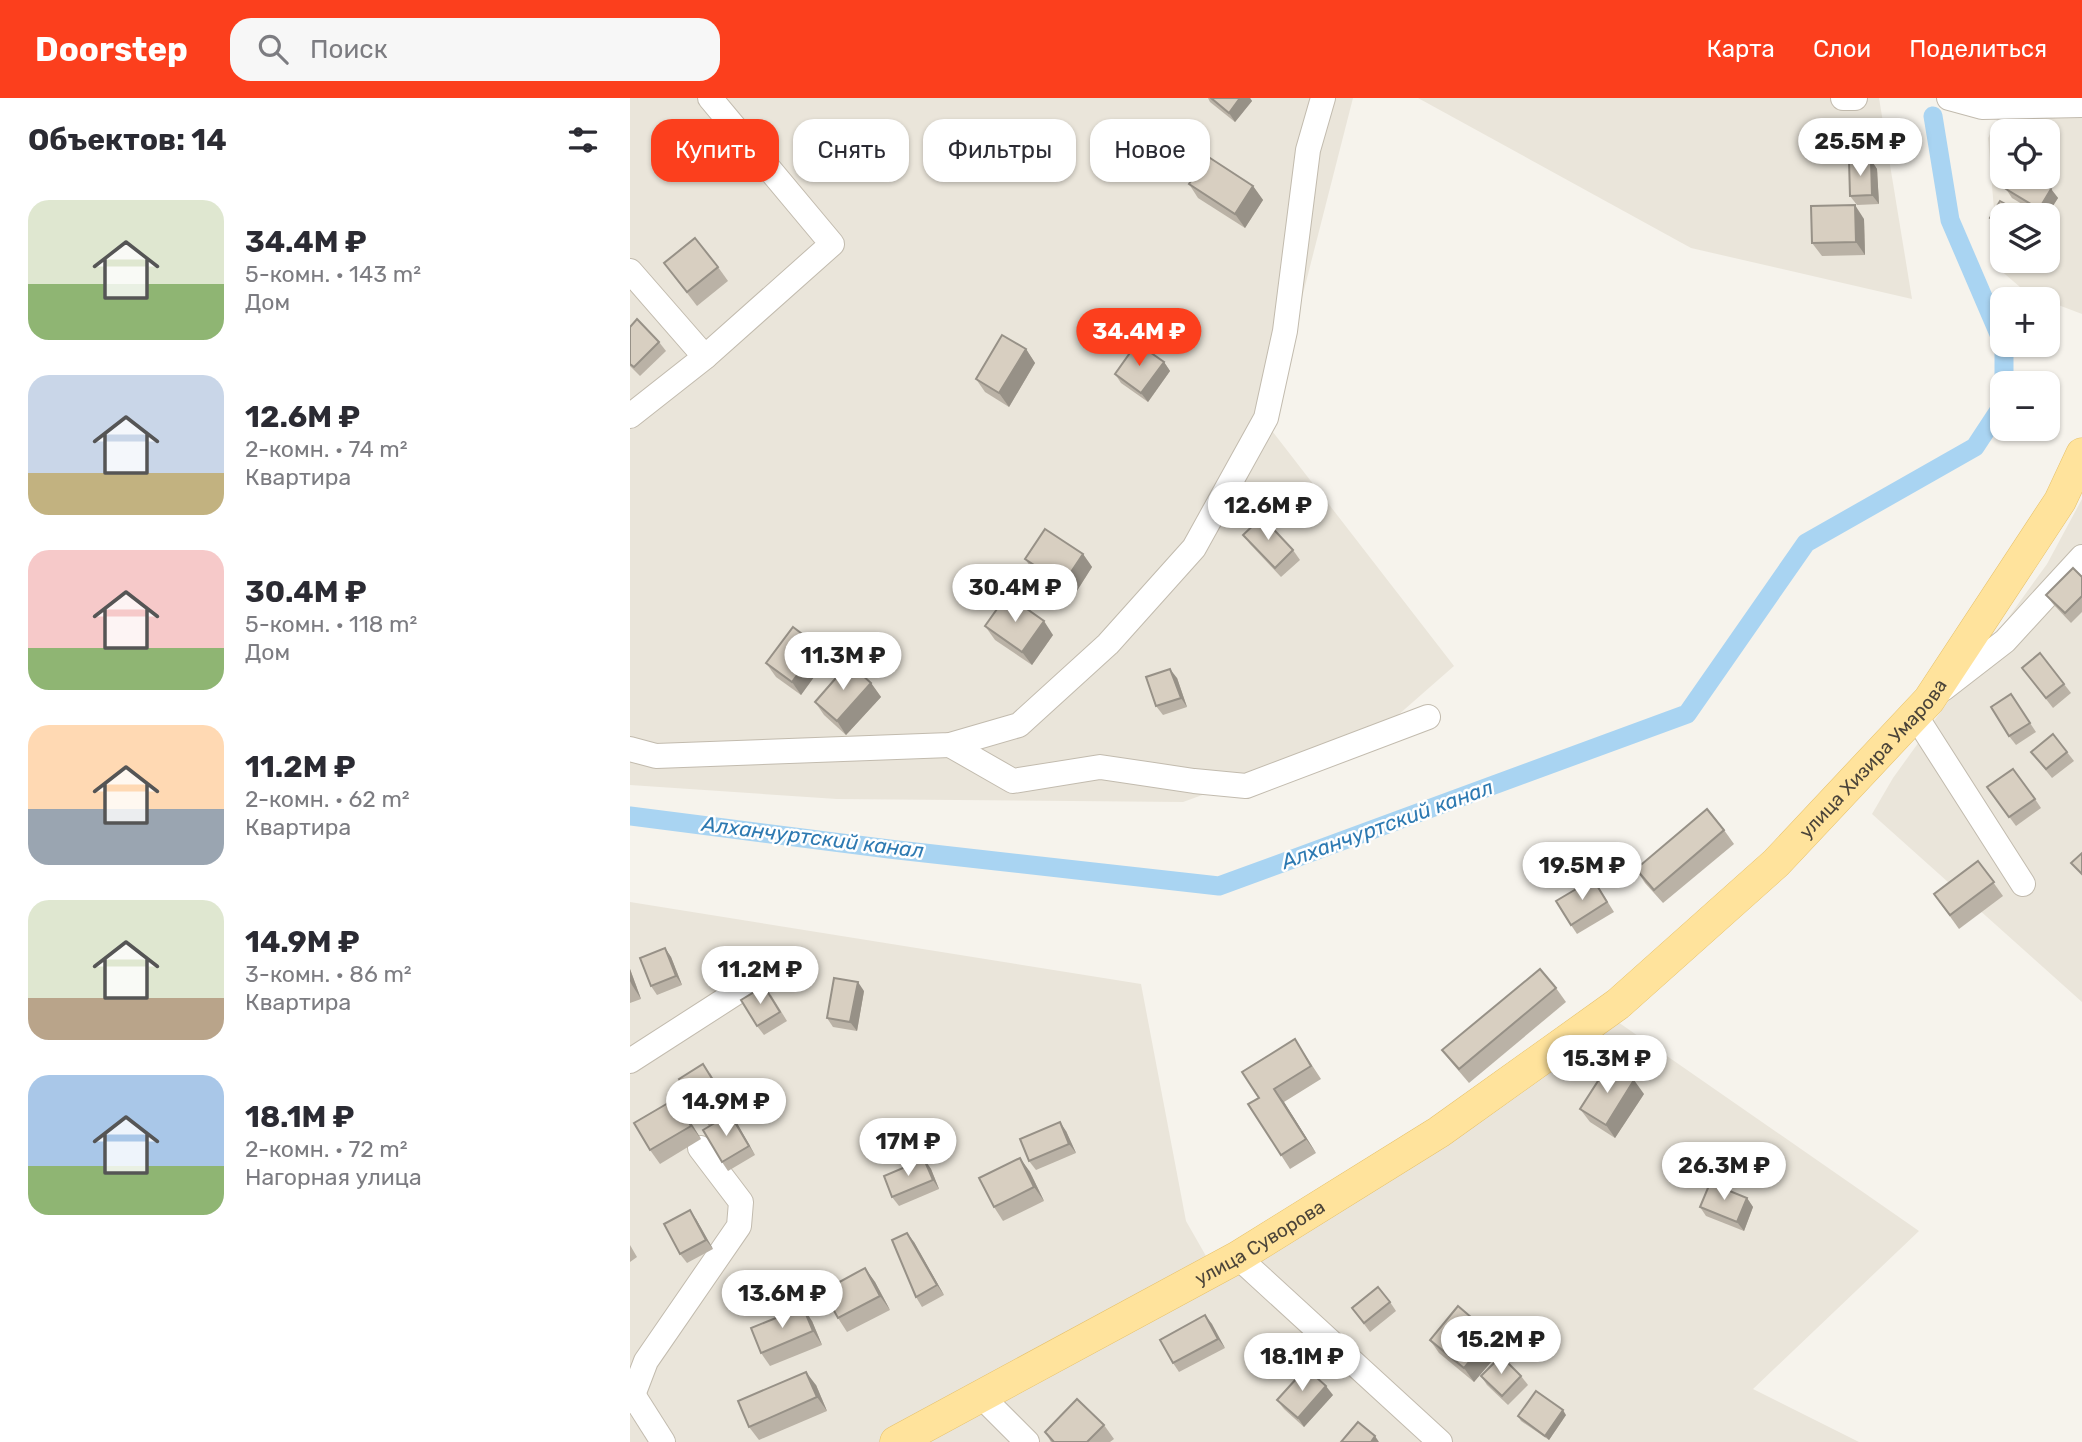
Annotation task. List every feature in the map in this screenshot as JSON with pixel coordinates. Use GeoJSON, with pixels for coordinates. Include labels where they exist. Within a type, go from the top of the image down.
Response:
{"type":"FeatureCollection","features":[{"type":"Feature","properties":{"kind":"main road","name":"улица Хизира Умарова"},"geometry":{"type":"LineString","coordinates":[[1605,1013],[1776,863],[1922,708],[2060,501],[2082,454]]}},
{"type":"Feature","properties":{"kind":"main road","name":"улица Суворова"},"geometry":{"type":"LineString","coordinates":[[896,1442],[1238,1257],[1438,1132],[1605,1013]]}},
{"type":"Feature","properties":{"kind":"street"},"geometry":{"type":"LineString","coordinates":[[630,416],[705,357],[832,244],[710,98]]}},
{"type":"Feature","properties":{"kind":"street"},"geometry":{"type":"LineString","coordinates":[[630,749],[656,756],[950,745],[1019,725],[1108,644],[1194,548],[1266,418],[1285,331],[1308,150],[1323,98]]}},
{"type":"Feature","properties":{"kind":"street"},"geometry":{"type":"LineString","coordinates":[[1844,98],[1855,98]]}},
{"type":"Feature","properties":{"kind":"street"},"geometry":{"type":"LineString","coordinates":[[1949,98],[1982,107],[2082,106]]}},
{"type":"Feature","properties":{"kind":"street"},"geometry":{"type":"LineString","coordinates":[[630,271],[705,357]]}},
{"type":"Feature","properties":{"kind":"street"},"geometry":{"type":"LineString","coordinates":[[2023,884],[1922,708],[2006,640],[2082,557]]}},
{"type":"Feature","properties":{"kind":"street"},"geometry":{"type":"LineString","coordinates":[[950,745],[1013,781],[1100,767],[1246,786],[1428,717]]}},
{"type":"Feature","properties":{"kind":"street"},"geometry":{"type":"LineString","coordinates":[[630,1061],[748,985]]}},
{"type":"Feature","properties":{"kind":"street"},"geometry":{"type":"LineString","coordinates":[[663,1442],[631,1393],[646,1361],[738,1226],[741,1202],[700,1148]]}},
{"type":"Feature","properties":{"kind":"street"},"geometry":{"type":"LineString","coordinates":[[1238,1257],[1440,1442]]}},
{"type":"Feature","properties":{"kind":"street"},"geometry":{"type":"LineString","coordinates":[[981,1396],[1027,1442]]}},
{"type":"Feature","properties":{"kind":"shaded area"},"geometry":{"type":"Polygon","coordinates":[[[630,98],[1353,98],[1269,427],[1454,666],[1381,730],[1183,802],[837,799],[630,785],[630,98]]]}},
{"type":"Feature","properties":{"kind":"shaded area"},"geometry":{"type":"Polygon","coordinates":[[[1418,98],[1879,98],[1912,299],[1691,248],[1418,98]]]}},
{"type":"Feature","properties":{"kind":"shaded area"},"geometry":{"type":"Polygon","coordinates":[[[2008,98],[2082,98],[2082,314],[2060,306],[2060,287],[2020,287],[2004,273],[2060,273],[2060,203],[1993,203],[1992,189],[2060,189],[2060,119],[1998,119],[2008,98]]]}},
{"type":"Feature","properties":{"kind":"shaded area"},"geometry":{"type":"Polygon","coordinates":[[[2082,499],[2082,1002],[1872,814],[1893,778],[2047,564],[2082,499]]]}},
{"type":"Feature","properties":{"kind":"shaded area"},"geometry":{"type":"Polygon","coordinates":[[[630,902],[1141,984],[1186,1221],[1214,1270],[1605,1013],[1919,1231],[1753,1389],[1859,1442],[630,1442],[630,902]]]}},
{"type":"Feature","properties":{"kind":"building"},"geometry":{"type":"Polygon","coordinates":[[[1211,98],[1240,98],[1229,113],[1211,98]]]}},
{"type":"Feature","properties":{"kind":"building"},"geometry":{"type":"Polygon","coordinates":[[[1210,158],[1253,186],[1235,214],[1189,184],[1210,182],[1210,158]]]}},
{"type":"Feature","properties":{"kind":"building"},"geometry":{"type":"Polygon","coordinates":[[[1849,160],[1871,160],[1872,195],[1850,196],[1849,160]]]}},
{"type":"Feature","properties":{"kind":"building"},"geometry":{"type":"Polygon","coordinates":[[[2006,189],[2051,189],[2043,203],[2029,203],[2006,189]]]}},
{"type":"Feature","properties":{"kind":"building"},"geometry":{"type":"Polygon","coordinates":[[[1855,205],[1856,242],[1812,243],[1811,206],[1855,205]]]}},
{"type":"Feature","properties":{"kind":"building"},"geometry":{"type":"Polygon","coordinates":[[[695,238],[718,267],[687,292],[664,263],[695,238]]]}},
{"type":"Feature","properties":{"kind":"building"},"geometry":{"type":"Polygon","coordinates":[[[637,319],[659,342],[634,367],[630,364],[630,327],[637,319]]]}},
{"type":"Feature","properties":{"kind":"building"},"geometry":{"type":"Polygon","coordinates":[[[1002,335],[1026,349],[999,393],[976,379],[1002,335]]]}},
{"type":"Feature","properties":{"kind":"building"},"geometry":{"type":"Polygon","coordinates":[[[1137,343],[1164,362],[1141,393],[1115,374],[1137,343]]]}},
{"type":"Feature","properties":{"kind":"building"},"geometry":{"type":"Polygon","coordinates":[[[1262,517],[1293,550],[1275,568],[1243,535],[1262,517]]]}},
{"type":"Feature","properties":{"kind":"building"},"geometry":{"type":"Polygon","coordinates":[[[1045,529],[1083,554],[1063,584],[1025,559],[1045,529]]]}},
{"type":"Feature","properties":{"kind":"building"},"geometry":{"type":"Polygon","coordinates":[[[2073,568],[2082,577],[2082,596],[2065,613],[2046,595],[2073,568]]]}},
{"type":"Feature","properties":{"kind":"building"},"geometry":{"type":"Polygon","coordinates":[[[1007,595],[1044,621],[1022,652],[985,626],[1007,595]]]}},
{"type":"Feature","properties":{"kind":"building"},"geometry":{"type":"Polygon","coordinates":[[[793,627],[818,646],[792,682],[766,663],[793,627]]]}},
{"type":"Feature","properties":{"kind":"building"},"geometry":{"type":"Polygon","coordinates":[[[2040,653],[2064,684],[2046,698],[2022,668],[2040,653]]]}},
{"type":"Feature","properties":{"kind":"building"},"geometry":{"type":"Polygon","coordinates":[[[849,663],[871,683],[837,721],[815,702],[849,663]]]}},
{"type":"Feature","properties":{"kind":"building"},"geometry":{"type":"Polygon","coordinates":[[[1170,669],[1181,698],[1156,706],[1146,677],[1170,669]]]}},
{"type":"Feature","properties":{"kind":"building"},"geometry":{"type":"Polygon","coordinates":[[[2011,694],[2030,723],[2009,736],[1991,707],[2011,694]]]}},
{"type":"Feature","properties":{"kind":"building"},"geometry":{"type":"Polygon","coordinates":[[[2053,734],[2067,752],[2046,769],[2031,752],[2053,734]]]}},
{"type":"Feature","properties":{"kind":"building"},"geometry":{"type":"Polygon","coordinates":[[[2013,769],[2035,799],[2009,817],[1987,787],[2013,769]]]}},
{"type":"Feature","properties":{"kind":"building"},"geometry":{"type":"Polygon","coordinates":[[[1707,809],[1724,830],[1654,890],[1636,869],[1707,809]]]}},
{"type":"Feature","properties":{"kind":"building"},"geometry":{"type":"Polygon","coordinates":[[[2082,853],[2082,874],[2071,863],[2082,853]]]}},
{"type":"Feature","properties":{"kind":"building"},"geometry":{"type":"Polygon","coordinates":[[[1978,861],[1994,882],[1950,915],[1934,894],[1978,861]]]}},
{"type":"Feature","properties":{"kind":"building"},"geometry":{"type":"Polygon","coordinates":[[[1593,879],[1607,902],[1571,925],[1556,901],[1593,879]]]}},
{"type":"Feature","properties":{"kind":"building"},"geometry":{"type":"Polygon","coordinates":[[[665,948],[676,976],[651,986],[640,958],[665,948]]]}},
{"type":"Feature","properties":{"kind":"building"},"geometry":{"type":"Polygon","coordinates":[[[1540,969],[1556,988],[1459,1069],[1442,1050],[1540,969]]]}},
{"type":"Feature","properties":{"kind":"building"},"geometry":{"type":"Polygon","coordinates":[[[834,978],[858,982],[850,1022],[827,1018],[834,978]]]}},
{"type":"Feature","properties":{"kind":"building"},"geometry":{"type":"Polygon","coordinates":[[[764,986],[780,1012],[757,1026],[741,1000],[764,986]]]}},
{"type":"Feature","properties":{"kind":"building"},"geometry":{"type":"Polygon","coordinates":[[[1295,1039],[1311,1066],[1274,1089],[1306,1139],[1281,1155],[1248,1104],[1259,1098],[1242,1072],[1295,1039]]]}},
{"type":"Feature","properties":{"kind":"building"},"geometry":{"type":"Polygon","coordinates":[[[703,1064],[727,1103],[703,1118],[679,1079],[703,1064]]]}},
{"type":"Feature","properties":{"kind":"building"},"geometry":{"type":"Polygon","coordinates":[[[1609,1064],[1634,1080],[1606,1125],[1580,1109],[1609,1064]]]}},
{"type":"Feature","properties":{"kind":"building"},"geometry":{"type":"Polygon","coordinates":[[[675,1099],[691,1126],[650,1150],[634,1123],[675,1099]]]}},
{"type":"Feature","properties":{"kind":"building"},"geometry":{"type":"Polygon","coordinates":[[[730,1114],[749,1146],[722,1162],[703,1130],[730,1114]]]}},
{"type":"Feature","properties":{"kind":"building"},"geometry":{"type":"Polygon","coordinates":[[[1060,1122],[1069,1144],[1029,1161],[1020,1139],[1060,1122]]]}},
{"type":"Feature","properties":{"kind":"building"},"geometry":{"type":"Polygon","coordinates":[[[1020,1158],[1034,1187],[994,1207],[979,1178],[1020,1158]]]}},
{"type":"Feature","properties":{"kind":"building"},"geometry":{"type":"Polygon","coordinates":[[[924,1159],[933,1180],[892,1197],[884,1176],[924,1159]]]}},
{"type":"Feature","properties":{"kind":"building"},"geometry":{"type":"Polygon","coordinates":[[[1710,1183],[1747,1198],[1737,1222],[1700,1207],[1710,1183]]]}},
{"type":"Feature","properties":{"kind":"building"},"geometry":{"type":"Polygon","coordinates":[[[690,1210],[706,1240],[680,1254],[664,1224],[690,1210]]]}},
{"type":"Feature","properties":{"kind":"building"},"geometry":{"type":"Polygon","coordinates":[[[907,1233],[937,1285],[916,1297],[892,1240],[907,1233]]]}},
{"type":"Feature","properties":{"kind":"building"},"geometry":{"type":"Polygon","coordinates":[[[865,1268],[880,1296],[838,1318],[823,1291],[865,1268]]]}},
{"type":"Feature","properties":{"kind":"building"},"geometry":{"type":"Polygon","coordinates":[[[1378,1287],[1390,1302],[1364,1323],[1352,1308],[1378,1287]]]}},
{"type":"Feature","properties":{"kind":"building"},"geometry":{"type":"Polygon","coordinates":[[[1458,1306],[1492,1335],[1464,1368],[1430,1340],[1458,1306]]]}},
{"type":"Feature","properties":{"kind":"building"},"geometry":{"type":"Polygon","coordinates":[[[803,1307],[813,1331],[761,1353],[751,1328],[803,1307]]]}},
{"type":"Feature","properties":{"kind":"building"},"geometry":{"type":"Polygon","coordinates":[[[1205,1315],[1218,1339],[1173,1363],[1160,1340],[1205,1315]]]}},
{"type":"Feature","properties":{"kind":"building"},"geometry":{"type":"Polygon","coordinates":[[[1501,1356],[1521,1376],[1502,1396],[1481,1376],[1501,1356]]]}},
{"type":"Feature","properties":{"kind":"building"},"geometry":{"type":"Polygon","coordinates":[[[1306,1368],[1326,1386],[1298,1418],[1277,1400],[1306,1368]]]}},
{"type":"Feature","properties":{"kind":"building"},"geometry":{"type":"Polygon","coordinates":[[[806,1372],[817,1397],[749,1427],[738,1401],[806,1372]]]}},
{"type":"Feature","properties":{"kind":"building"},"geometry":{"type":"Polygon","coordinates":[[[1536,1391],[1563,1410],[1545,1436],[1518,1416],[1536,1391]]]}},
{"type":"Feature","properties":{"kind":"building"},"geometry":{"type":"Polygon","coordinates":[[[1077,1399],[1104,1425],[1087,1442],[1054,1442],[1045,1432],[1077,1399]]]}},
{"type":"Feature","properties":{"kind":"building"},"geometry":{"type":"Polygon","coordinates":[[[1358,1422],[1375,1436],[1371,1442],[1341,1442],[1358,1422]]]}},
{"type":"Feature","properties":{"kind":"waterway","name":"Алханчуртский канал"},"geometry":{"type":"LineString","coordinates":[[1933,116],[1950,220],[1990,313]]}},
{"type":"Feature","properties":{"kind":"waterway","name":"Алханчуртский канал"},"geometry":{"type":"LineString","coordinates":[[2004,357],[2004,371]]}},
{"type":"Feature","properties":{"kind":"waterway","name":"Алханчуртский канал"},"geometry":{"type":"LineString","coordinates":[[630,816],[889,849],[1219,886],[1687,714],[1806,543],[1975,447],[1990,424]]}}]}
